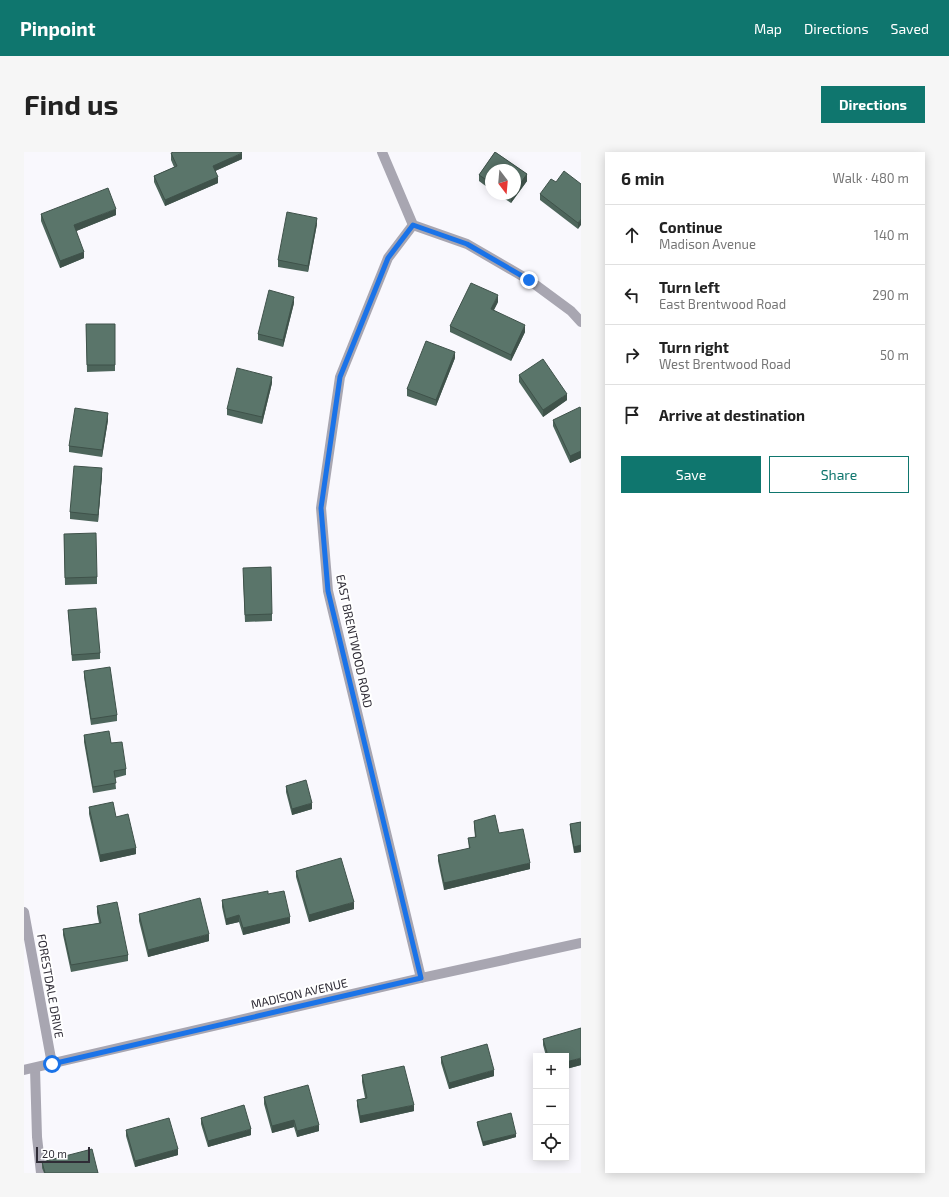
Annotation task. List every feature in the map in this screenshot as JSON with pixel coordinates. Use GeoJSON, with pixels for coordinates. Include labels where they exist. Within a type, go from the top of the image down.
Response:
{"type":"FeatureCollection","features":[{"type":"Feature","properties":{"kind":"street"},"geometry":{"type":"LineString","coordinates":[[382,152],[413,225],[467,244],[529,280],[571,311],[581,322]]}},
{"type":"Feature","properties":{"kind":"street","name":"EAST BRENTWOOD ROAD"},"geometry":{"type":"LineString","coordinates":[[413,225],[388,258],[340,377],[321,508],[328,591],[421,978]]}},
{"type":"Feature","properties":{"kind":"street","name":"FORESTDALE DRIVE"},"geometry":{"type":"LineString","coordinates":[[24,912],[52,1064]]}},
{"type":"Feature","properties":{"kind":"street","name":"MADISON AVENUE"},"geometry":{"type":"LineString","coordinates":[[24,1070],[421,978],[581,943]]}},
{"type":"Feature","properties":{"kind":"street"},"geometry":{"type":"LineString","coordinates":[[35,1068],[37,1137],[40,1173]]}},
{"type":"Feature","properties":{"kind":"building"},"geometry":{"type":"Polygon","coordinates":[[[495,152],[512,164],[487,164],[495,152]]]}},
{"type":"Feature","properties":{"kind":"building"},"geometry":{"type":"Polygon","coordinates":[[[171,153],[242,153],[213,166],[218,177],[165,200],[154,176],[177,166],[171,153]]]}},
{"type":"Feature","properties":{"kind":"building"},"geometry":{"type":"Polygon","coordinates":[[[485,166],[485,179],[479,175],[485,166]]]}},
{"type":"Feature","properties":{"kind":"building"},"geometry":{"type":"Polygon","coordinates":[[[521,170],[527,174],[521,182],[521,170]]]}},
{"type":"Feature","properties":{"kind":"building"},"geometry":{"type":"Polygon","coordinates":[[[564,171],[581,184],[581,219],[578,223],[540,194],[551,179],[556,182],[564,171]]]}},
{"type":"Feature","properties":{"kind":"building"},"geometry":{"type":"Polygon","coordinates":[[[108,188],[116,209],[74,225],[84,252],[60,261],[41,214],[108,188]]]}},
{"type":"Feature","properties":{"kind":"building"},"geometry":{"type":"Polygon","coordinates":[[[287,212],[317,218],[308,266],[278,260],[287,212]]]}},
{"type":"Feature","properties":{"kind":"building"},"geometry":{"type":"Polygon","coordinates":[[[471,283],[498,295],[491,309],[525,325],[511,355],[450,326],[471,283]]]}},
{"type":"Feature","properties":{"kind":"building"},"geometry":{"type":"Polygon","coordinates":[[[269,290],[294,297],[283,340],[258,334],[269,290]]]}},
{"type":"Feature","properties":{"kind":"building"},"geometry":{"type":"Polygon","coordinates":[[[86,324],[115,324],[115,365],[87,365],[86,324]]]}},
{"type":"Feature","properties":{"kind":"building"},"geometry":{"type":"Polygon","coordinates":[[[426,341],[455,352],[436,400],[407,389],[426,341]]]}},
{"type":"Feature","properties":{"kind":"building"},"geometry":{"type":"Polygon","coordinates":[[[543,359],[567,394],[543,410],[519,375],[543,359]]]}},
{"type":"Feature","properties":{"kind":"building"},"geometry":{"type":"Polygon","coordinates":[[[237,368],[272,377],[262,417],[227,409],[237,368]]]}},
{"type":"Feature","properties":{"kind":"building"},"geometry":{"type":"Polygon","coordinates":[[[580,407],[581,451],[570,456],[553,420],[580,407]]]}},
{"type":"Feature","properties":{"kind":"building"},"geometry":{"type":"Polygon","coordinates":[[[75,408],[108,413],[102,450],[69,446],[75,408]]]}},
{"type":"Feature","properties":{"kind":"building"},"geometry":{"type":"Polygon","coordinates":[[[74,466],[102,468],[98,515],[70,512],[74,466]]]}},
{"type":"Feature","properties":{"kind":"building"},"geometry":{"type":"Polygon","coordinates":[[[96,533],[97,577],[65,578],[64,534],[96,533]]]}},
{"type":"Feature","properties":{"kind":"building"},"geometry":{"type":"Polygon","coordinates":[[[271,567],[272,614],[245,615],[243,568],[271,567]]]}},
{"type":"Feature","properties":{"kind":"building"},"geometry":{"type":"Polygon","coordinates":[[[96,608],[100,653],[72,655],[68,610],[96,608]]]}},
{"type":"Feature","properties":{"kind":"building"},"geometry":{"type":"Polygon","coordinates":[[[110,667],[117,715],[91,719],[84,671],[110,667]]]}},
{"type":"Feature","properties":{"kind":"building"},"geometry":{"type":"Polygon","coordinates":[[[109,731],[111,743],[122,742],[126,769],[114,771],[116,783],[93,787],[84,735],[109,731]]]}},
{"type":"Feature","properties":{"kind":"building"},"geometry":{"type":"Polygon","coordinates":[[[306,780],[312,803],[292,809],[286,786],[306,780]]]}},
{"type":"Feature","properties":{"kind":"building"},"geometry":{"type":"Polygon","coordinates":[[[113,802],[116,817],[128,814],[136,848],[100,855],[89,807],[113,802]]]}},
{"type":"Feature","properties":{"kind":"building"},"geometry":{"type":"Polygon","coordinates":[[[495,815],[499,833],[523,829],[530,863],[444,883],[438,855],[470,848],[468,838],[476,837],[474,821],[495,815]]]}},
{"type":"Feature","properties":{"kind":"building"},"geometry":{"type":"Polygon","coordinates":[[[581,822],[581,845],[574,847],[570,824],[581,822]]]}},
{"type":"Feature","properties":{"kind":"building"},"geometry":{"type":"Polygon","coordinates":[[[341,858],[354,902],[309,915],[296,871],[341,858]]]}},
{"type":"Feature","properties":{"kind":"building"},"geometry":{"type":"Polygon","coordinates":[[[268,891],[268,894],[284,891],[290,917],[243,928],[239,915],[226,919],[222,900],[268,891]]]}},
{"type":"Feature","properties":{"kind":"building"},"geometry":{"type":"Polygon","coordinates":[[[200,898],[209,934],[148,950],[139,914],[200,898]]]}},
{"type":"Feature","properties":{"kind":"building"},"geometry":{"type":"Polygon","coordinates":[[[117,902],[128,955],[71,965],[63,929],[101,923],[97,906],[117,902]]]}},
{"type":"Feature","properties":{"kind":"building"},"geometry":{"type":"Polygon","coordinates":[[[581,1028],[581,1058],[569,1061],[569,1053],[547,1053],[543,1039],[581,1028]]]}},
{"type":"Feature","properties":{"kind":"building"},"geometry":{"type":"Polygon","coordinates":[[[487,1044],[494,1070],[449,1083],[441,1057],[487,1044]]]}},
{"type":"Feature","properties":{"kind":"building"},"geometry":{"type":"Polygon","coordinates":[[[404,1066],[414,1105],[360,1116],[357,1100],[367,1098],[362,1075],[404,1066]]]}},
{"type":"Feature","properties":{"kind":"building"},"geometry":{"type":"Polygon","coordinates":[[[308,1085],[319,1125],[297,1131],[294,1120],[272,1126],[264,1097],[308,1085]]]}},
{"type":"Feature","properties":{"kind":"building"},"geometry":{"type":"Polygon","coordinates":[[[244,1105],[251,1129],[208,1141],[201,1118],[244,1105]]]}},
{"type":"Feature","properties":{"kind":"building"},"geometry":{"type":"Polygon","coordinates":[[[511,1113],[516,1134],[483,1142],[477,1122],[511,1113]]]}},
{"type":"Feature","properties":{"kind":"building"},"geometry":{"type":"Polygon","coordinates":[[[169,1118],[178,1149],[135,1161],[126,1130],[169,1118]]]}},
{"type":"Feature","properties":{"kind":"building"},"geometry":{"type":"Polygon","coordinates":[[[92,1149],[98,1173],[45,1173],[42,1162],[92,1149]]]}},
{"type":"Feature","properties":{"kind":"route"},"geometry":{"type":"LineString","coordinates":[[52,1064],[421,978],[328,591],[321,508],[340,377],[388,258],[413,225],[467,244],[529,280]]}}]}
